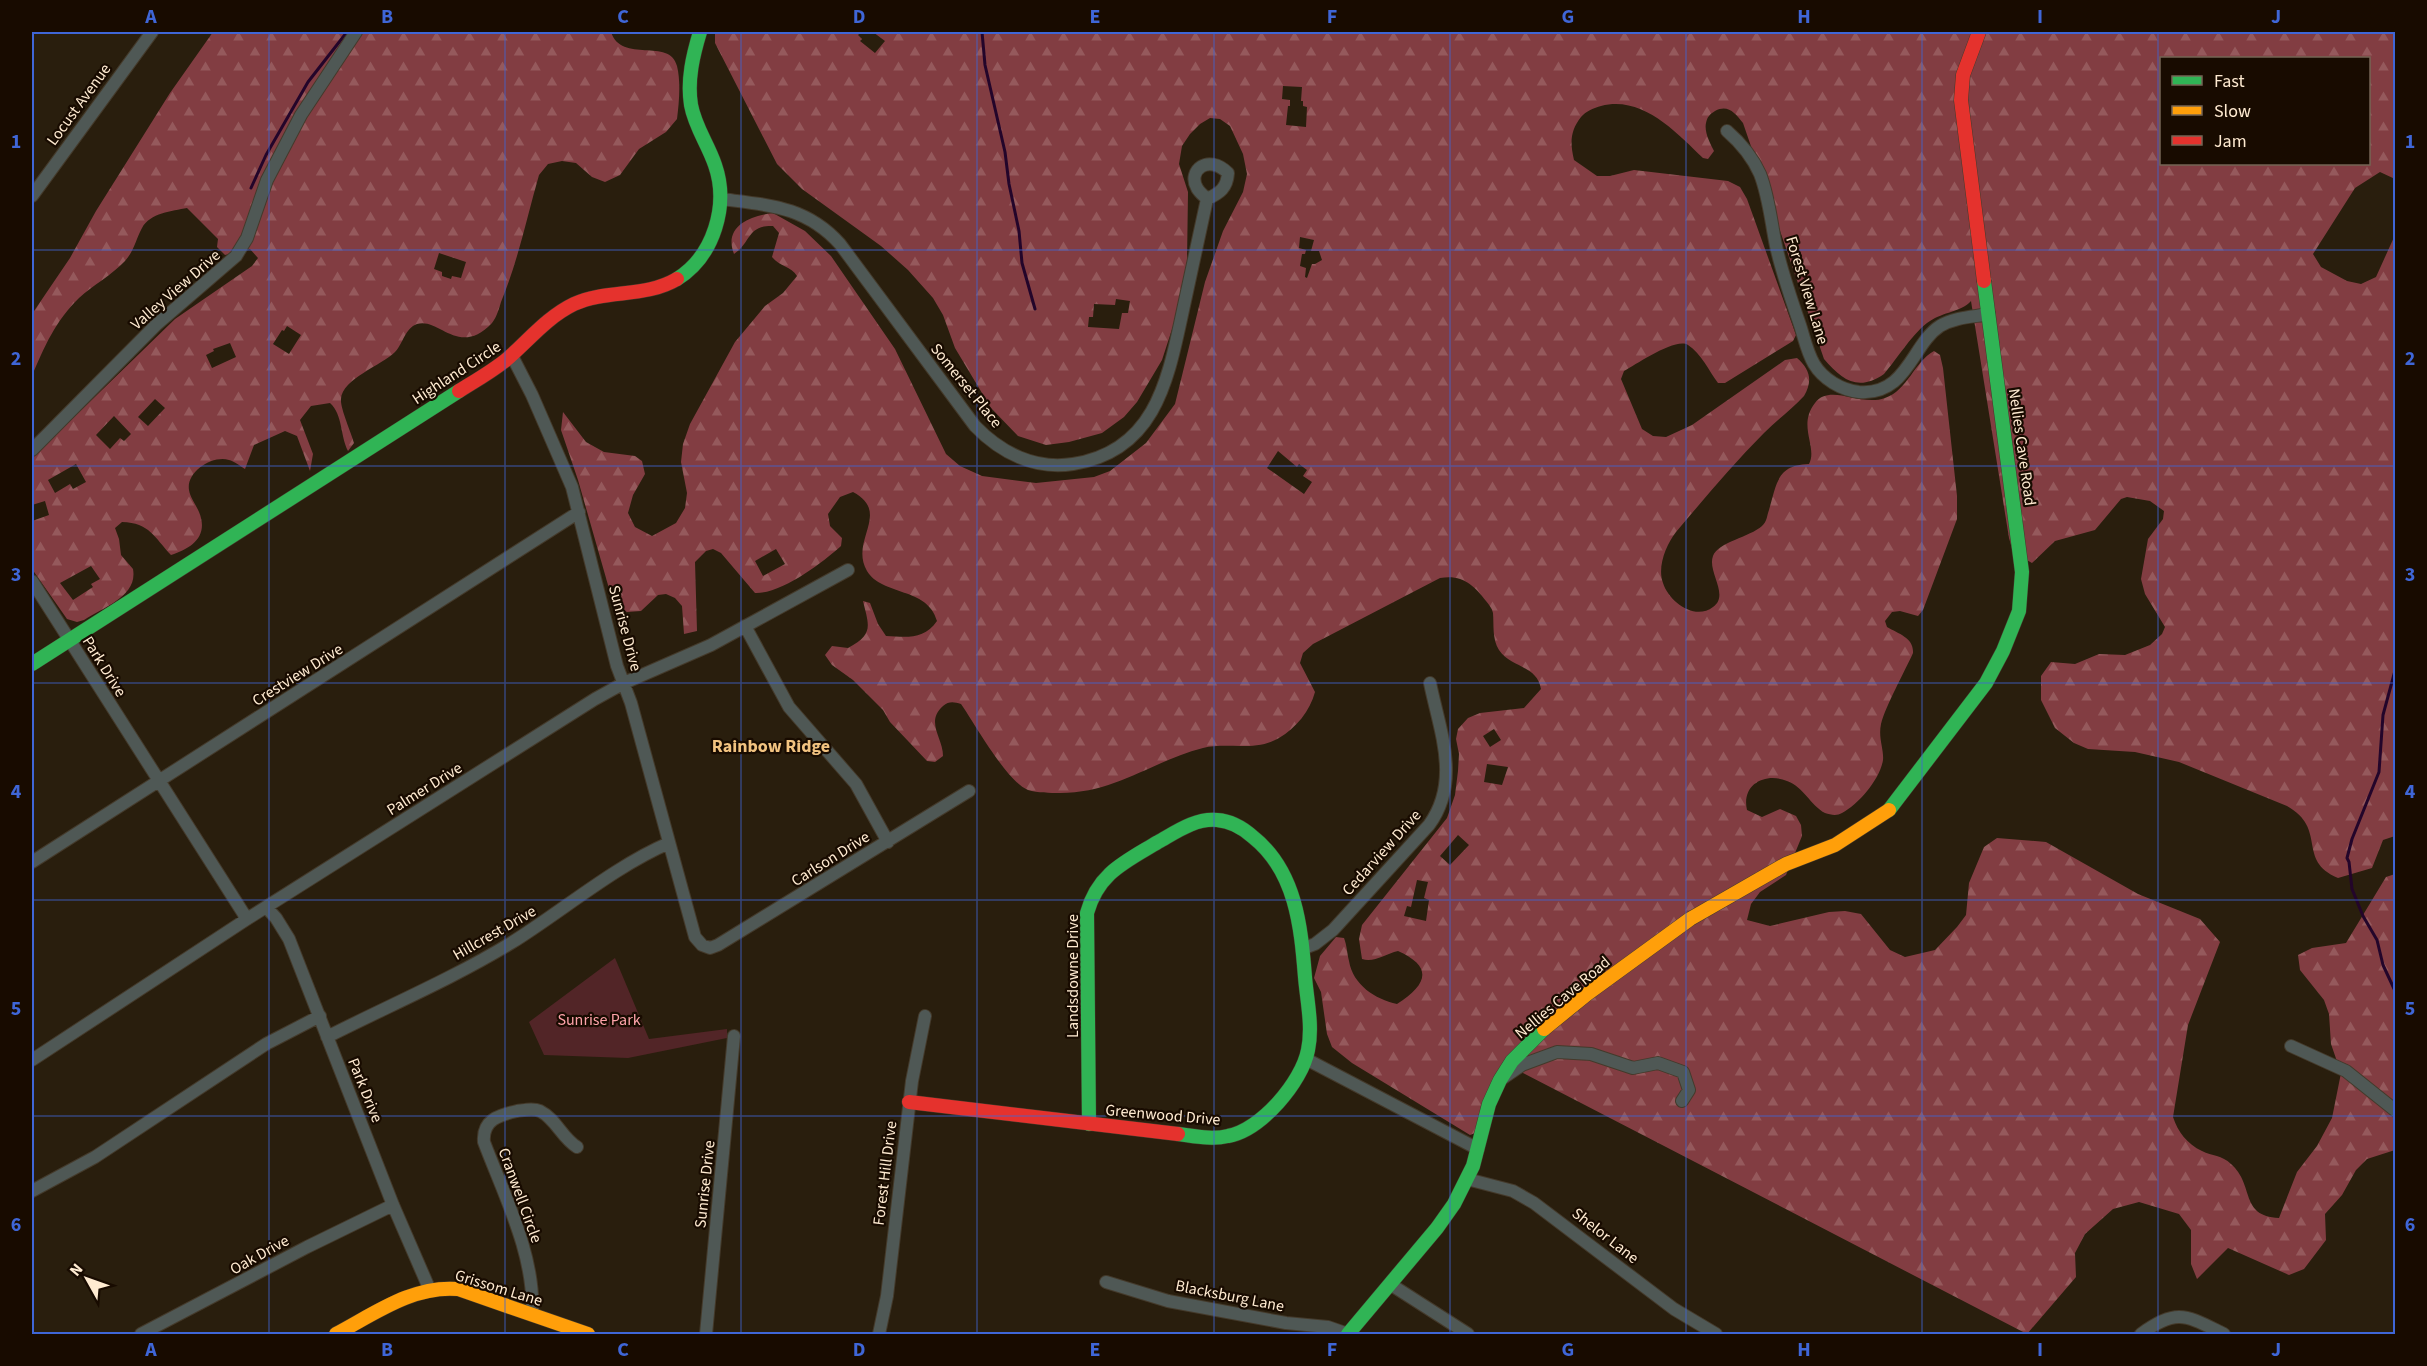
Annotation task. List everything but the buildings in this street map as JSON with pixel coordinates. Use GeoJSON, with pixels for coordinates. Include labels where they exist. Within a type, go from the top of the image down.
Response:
{"type":"FeatureCollection","features":[{"type":"Feature","properties":{"kind":"street","name":"Locust Avenue"},"geometry":{"type":"LineString","coordinates":[[32,196],[152,32]]}},
{"type":"Feature","properties":{"kind":"street","name":"Valley View Drive"},"geometry":{"type":"LineString","coordinates":[[32,450],[156,325],[236,256],[247,237],[267,180],[296,124],[356,32]]}},
{"type":"Feature","properties":{"kind":"street","name":"Highland Circle"},"geometry":{"type":"LineString","coordinates":[[32,664],[512,356],[544,323],[567,307],[596,296],[650,290],[667,284],[683,275],[699,260],[709,245],[717,224],[721,199],[716,166],[696,124],[691,103],[690,78],[700,32]]}},
{"type":"Feature","properties":{"kind":"street","name":"Nellies Cave Road"},"geometry":{"type":"LineString","coordinates":[[1348,1334],[1443,1220],[1467,1179],[1478,1149],[1489,1104],[1512,1061],[1544,1029],[1587,994],[1690,919],[1786,864],[1835,845],[1890,810],[1986,683],[2003,651],[2019,611],[2022,572],[1961,100],[1963,75],[1979,32]]}},
{"type":"Feature","properties":{"kind":"street","name":"Forest View Lane"},"geometry":{"type":"LineString","coordinates":[[1727,131],[1746,149],[1760,175],[1780,263],[1803,334],[1813,362],[1832,382],[1858,392],[1876,390],[1903,374],[1930,335],[1941,325],[1957,319],[1989,314]]}},
{"type":"Feature","properties":{"kind":"street","name":"Somerset Place"},"geometry":{"type":"LineString","coordinates":[[721,199],[785,208],[803,215],[827,230],[840,244],[975,426],[987,438],[1009,453],[1024,459],[1054,465],[1084,462],[1107,454],[1136,433],[1154,409],[1163,391],[1172,360],[1207,199]]}},
{"type":"Feature","properties":{"kind":"street","name":"Sunrise Drive"},"geometry":{"type":"LineString","coordinates":[[512,356],[523,375],[562,463],[579,512],[617,666],[631,703],[695,937],[706,947]]}},
{"type":"Feature","properties":{"kind":"street","name":"Crestview Drive"},"geometry":{"type":"LineString","coordinates":[[32,862],[579,512]]}},
{"type":"Feature","properties":{"kind":"street","name":"Palmer Drive"},"geometry":{"type":"LineString","coordinates":[[32,1060],[267,907],[596,699],[624,683],[691,655],[848,570]]}},
{"type":"Feature","properties":{"kind":"street","name":"Park Drive"},"geometry":{"type":"LineString","coordinates":[[32,581],[247,920]]}},
{"type":"Feature","properties":{"kind":"street"},"geometry":{"type":"LineString","coordinates":[[745,626],[789,707],[856,784],[888,842]]}},
{"type":"Feature","properties":{"kind":"street","name":"Cedarview Drive"},"geometry":{"type":"LineString","coordinates":[[1302,949],[1315,944],[1333,930],[1429,825],[1441,806],[1446,788],[1446,766],[1430,683]]}},
{"type":"Feature","properties":{"kind":"street","name":"Carlson Drive"},"geometry":{"type":"LineString","coordinates":[[706,947],[718,945],[969,791]]}},
{"type":"Feature","properties":{"kind":"street","name":"Landsdowne Drive"},"geometry":{"type":"LineString","coordinates":[[1089,1124],[1087,913],[1093,892],[1104,877],[1187,826],[1212,820],[1230,822],[1249,832],[1263,844],[1280,867],[1298,911],[1302,949]]}},
{"type":"Feature","properties":{"kind":"street","name":"Hillcrest Drive"},"geometry":{"type":"LineString","coordinates":[[327,1037],[478,963],[542,924],[637,859],[669,843]]}},
{"type":"Feature","properties":{"kind":"street","name":"Park Drive"},"geometry":{"type":"LineString","coordinates":[[267,907],[290,939],[393,1205],[429,1288]]}},
{"type":"Feature","properties":{"kind":"street","name":"Greenwood Drive"},"geometry":{"type":"LineString","coordinates":[[909,1102],[1210,1138],[1227,1137],[1243,1131],[1257,1121],[1295,1081],[1306,1059],[1309,1032],[1302,949]]}},
{"type":"Feature","properties":{"kind":"street"},"geometry":{"type":"LineString","coordinates":[[32,1191],[95,1157],[266,1044],[320,1016]]}},
{"type":"Feature","properties":{"kind":"street","name":"Forest Hill Drive"},"geometry":{"type":"LineString","coordinates":[[879,1335],[887,1296],[909,1102],[925,1016]]}},
{"type":"Feature","properties":{"kind":"street","name":"Sunrise Drive"},"geometry":{"type":"LineString","coordinates":[[706,1335],[734,1036]]}},
{"type":"Feature","properties":{"kind":"street"},"geometry":{"type":"LineString","coordinates":[[2292,1046],[2346,1071],[2396,1112]]}},
{"type":"Feature","properties":{"kind":"street"},"geometry":{"type":"LineString","coordinates":[[1500,1080],[1522,1065],[1557,1052],[1591,1054],[1633,1068],[1658,1064],[1683,1072],[1689,1090],[1682,1101]]}},
{"type":"Feature","properties":{"kind":"street"},"geometry":{"type":"LineString","coordinates":[[1306,1059],[1478,1149]]}},
{"type":"Feature","properties":{"kind":"street","name":"Cranwell Circle"},"geometry":{"type":"LineString","coordinates":[[532,1315],[532,1290],[526,1257],[484,1142],[484,1132],[489,1122],[497,1116],[534,1109],[547,1116],[563,1136],[577,1147]]}},
{"type":"Feature","properties":{"kind":"street","name":"Shelor Lane"},"geometry":{"type":"LineString","coordinates":[[1467,1179],[1513,1191],[1540,1206],[1674,1309],[1716,1335]]}},
{"type":"Feature","properties":{"kind":"street","name":"Oak Drive"},"geometry":{"type":"LineString","coordinates":[[141,1335],[307,1246],[393,1205]]}},
{"type":"Feature","properties":{"kind":"street","name":"Blacksburg Lane"},"geometry":{"type":"LineString","coordinates":[[1106,1282],[1168,1301],[1286,1323],[1329,1327],[1348,1334]]}},
{"type":"Feature","properties":{"kind":"street"},"geometry":{"type":"LineString","coordinates":[[1390,1284],[1468,1335]]}},
{"type":"Feature","properties":{"kind":"street","name":"Grissom Lane"},"geometry":{"type":"LineString","coordinates":[[336,1335],[429,1288],[439,1287],[458,1289],[588,1335]]}},
{"type":"Feature","properties":{"kind":"street"},"geometry":{"type":"LineString","coordinates":[[2141,1335],[2151,1327],[2174,1316],[2193,1319],[2224,1335]]}},
{"type":"Feature","properties":{"kind":"green space"},"geometry":{"type":"Polygon","coordinates":[[[213,32],[611,32],[616,41],[625,47],[665,53],[673,58],[677,66],[679,86],[677,119],[666,132],[639,149],[620,175],[605,182],[592,177],[576,163],[562,161],[548,164],[539,175],[512,271],[492,323],[480,333],[469,337],[450,334],[425,323],[413,326],[395,352],[355,379],[343,392],[342,408],[354,443],[348,451],[337,413],[330,403],[311,406],[300,420],[313,454],[310,471],[297,436],[285,431],[254,445],[245,469],[233,461],[222,459],[201,466],[189,483],[189,490],[202,520],[202,528],[197,540],[186,549],[171,555],[151,532],[139,525],[122,522],[115,528],[121,555],[133,569],[130,587],[118,600],[77,622],[67,619],[32,569],[32,521],[49,515],[45,501],[32,505],[32,458],[175,319],[252,266],[258,258],[250,249],[225,255],[217,247],[218,239],[187,208],[150,219],[142,228],[125,261],[79,298],[64,315],[46,344],[32,376],[32,314],[70,258],[96,211],[170,93],[213,32]],[[439,253],[434,269],[442,272],[442,276],[451,279],[452,276],[461,278],[466,262],[439,253]],[[287,326],[284,331],[282,330],[273,344],[289,354],[301,335],[287,326]],[[230,343],[213,349],[214,351],[206,355],[212,368],[236,357],[230,343]],[[155,399],[138,417],[148,426],[165,408],[155,399]],[[114,416],[96,435],[110,449],[120,438],[124,441],[131,434],[114,416]],[[76,464],[48,480],[55,493],[70,484],[73,489],[86,482],[76,464]],[[91,566],[60,583],[73,600],[93,587],[91,584],[100,579],[91,566]]]}},
{"type":"Feature","properties":{"kind":"green space"},"geometry":{"type":"Polygon","coordinates":[[[715,32],[861,32],[858,35],[862,39],[860,41],[875,53],[885,41],[873,32],[2395,32],[2395,179],[2380,172],[2355,188],[2313,254],[2321,267],[2347,281],[2361,284],[2376,277],[2395,235],[2395,836],[2383,840],[2372,868],[2338,878],[2325,871],[2318,862],[2306,824],[2287,806],[2179,762],[2135,752],[2088,749],[2074,743],[2055,728],[2041,700],[2041,676],[2051,662],[2075,664],[2099,654],[2125,655],[2150,645],[2162,634],[2165,627],[2145,594],[2141,579],[2148,539],[2163,519],[2164,511],[2150,501],[2127,497],[2121,499],[2095,530],[2055,541],[2032,563],[2013,552],[1971,301],[1962,308],[1935,318],[1924,326],[1884,374],[1866,382],[1851,381],[1837,373],[1824,359],[1743,123],[1734,113],[1727,109],[1720,109],[1708,117],[1706,130],[1714,151],[1708,159],[1703,158],[1657,118],[1630,106],[1616,104],[1598,107],[1583,115],[1573,132],[1572,148],[1574,160],[1597,176],[1610,176],[1634,170],[1728,181],[1740,187],[1747,199],[1796,335],[1793,341],[1725,383],[1718,383],[1697,353],[1688,345],[1682,344],[1666,348],[1624,371],[1621,379],[1642,429],[1653,436],[1666,437],[1692,425],[1785,360],[1797,358],[1805,366],[1809,376],[1809,385],[1804,396],[1741,457],[1669,543],[1662,563],[1661,577],[1666,590],[1677,603],[1691,611],[1698,612],[1706,611],[1718,602],[1719,590],[1713,569],[1713,556],[1721,547],[1762,526],[1780,477],[1790,468],[1809,464],[1811,451],[1808,420],[1815,403],[1821,397],[1837,395],[1866,400],[1885,398],[1900,389],[1921,362],[1934,351],[1940,355],[1943,368],[1957,496],[1957,519],[1923,610],[1918,616],[1900,611],[1892,612],[1885,621],[1887,627],[1908,640],[1913,653],[1883,716],[1880,734],[1883,756],[1881,767],[1873,783],[1862,797],[1838,815],[1827,814],[1820,810],[1798,787],[1787,781],[1764,779],[1751,787],[1746,801],[1747,810],[1762,817],[1780,809],[1796,816],[1801,825],[1802,836],[1786,875],[1760,892],[1751,904],[1747,920],[1770,926],[1829,912],[1845,911],[1861,914],[1890,950],[1905,957],[1935,950],[1966,915],[1969,883],[1984,847],[1997,838],[2046,842],[2138,894],[2200,919],[2220,942],[2188,1025],[2173,1117],[2180,1133],[2192,1145],[2231,1164],[2238,1172],[2258,1212],[2279,1218],[2297,1172],[2317,1146],[2332,1118],[2341,1073],[2331,1044],[2329,1014],[2324,1000],[2300,970],[2298,955],[2312,948],[2346,943],[2386,877],[2395,874],[2395,1150],[2367,1159],[2356,1170],[2342,1195],[2325,1214],[2326,1240],[2304,1269],[2289,1275],[2228,1248],[2197,1279],[2191,1264],[2191,1230],[2179,1214],[2139,1202],[2113,1209],[2085,1234],[2075,1253],[2076,1277],[2027,1334],[1521,1072],[1503,1089],[1488,1128],[1470,1135],[1352,1063],[1332,1047],[1327,1034],[1321,992],[1314,978],[1320,956],[1336,937],[1344,938],[1351,970],[1360,984],[1373,995],[1397,1004],[1415,990],[1422,976],[1417,963],[1410,957],[1398,951],[1375,959],[1362,959],[1359,939],[1362,925],[1447,818],[1455,795],[1458,771],[1459,754],[1456,739],[1458,729],[1468,718],[1480,713],[1524,708],[1541,689],[1534,675],[1504,656],[1499,650],[1494,637],[1492,610],[1477,590],[1467,582],[1455,578],[1440,578],[1313,644],[1303,653],[1300,663],[1315,692],[1313,699],[1302,718],[1279,738],[1260,745],[1203,748],[1099,788],[1060,793],[1032,791],[1020,785],[1001,765],[961,704],[947,703],[938,712],[935,724],[943,756],[935,762],[927,761],[890,722],[883,710],[853,680],[832,665],[825,655],[832,646],[848,648],[866,634],[868,623],[863,601],[870,603],[878,624],[886,636],[908,637],[921,634],[927,632],[937,621],[932,610],[924,602],[883,585],[867,571],[863,560],[863,549],[870,518],[869,509],[864,500],[853,492],[840,497],[828,514],[830,526],[842,538],[841,546],[812,569],[777,589],[755,593],[721,553],[713,549],[706,551],[695,562],[697,631],[684,634],[682,606],[675,598],[666,594],[658,595],[641,611],[627,612],[614,606],[578,480],[561,430],[563,412],[586,442],[604,452],[635,456],[642,461],[645,474],[633,495],[628,513],[635,527],[652,536],[676,523],[685,508],[687,493],[681,462],[683,444],[690,424],[735,342],[765,306],[783,293],[797,276],[772,257],[779,233],[773,226],[758,228],[734,254],[732,236],[741,224],[773,213],[805,231],[831,256],[895,349],[946,454],[960,466],[982,476],[1036,483],[1094,477],[1110,471],[1146,443],[1175,404],[1205,282],[1223,231],[1243,192],[1247,174],[1243,154],[1230,126],[1220,119],[1210,118],[1190,134],[1182,146],[1179,164],[1188,192],[1187,262],[1175,320],[1162,360],[1137,402],[1124,417],[1102,433],[1069,442],[1046,445],[1018,436],[991,408],[955,348],[943,315],[933,298],[908,270],[881,246],[802,189],[777,164],[715,43],[715,32]],[[1283,86],[1282,99],[1290,100],[1286,125],[1306,127],[1307,107],[1303,106],[1303,101],[1301,101],[1302,87],[1283,86]],[[1300,237],[1299,248],[1306,250],[1305,254],[1302,254],[1300,266],[1306,268],[1305,277],[1307,278],[1312,264],[1322,260],[1319,251],[1311,251],[1314,240],[1300,237]],[[1116,299],[1115,305],[1094,304],[1093,317],[1089,317],[1088,327],[1119,329],[1122,313],[1128,313],[1130,301],[1116,299]],[[1278,451],[1267,468],[1304,494],[1312,482],[1303,476],[1307,470],[1299,464],[1297,467],[1278,451]],[[776,549],[755,561],[763,576],[785,564],[776,549]],[[1494,729],[1483,736],[1490,747],[1501,740],[1494,729]],[[1487,764],[1484,782],[1502,785],[1508,767],[1487,764]],[[1458,835],[1440,856],[1450,865],[1469,845],[1458,835]],[[1417,880],[1411,907],[1407,906],[1404,916],[1426,921],[1429,900],[1424,898],[1428,882],[1417,880]]]}},
{"type":"Feature","properties":{"kind":"green space","name":"Sunrise Park"},"geometry":{"type":"Polygon","coordinates":[[[615,958],[649,1039],[727,1029],[727,1038],[628,1058],[544,1055],[529,1022],[615,958]]]}},
{"type":"Feature","properties":{"kind":"waterway"},"geometry":{"type":"LineString","coordinates":[[251,188],[266,155],[308,82],[347,32]]}},
{"type":"Feature","properties":{"kind":"waterway"},"geometry":{"type":"LineString","coordinates":[[982,32],[985,65],[1005,152],[1019,231],[1022,263],[1035,309]]}},
{"type":"Feature","properties":{"kind":"waterway"},"geometry":{"type":"LineString","coordinates":[[2396,667],[2383,715],[2379,772],[2352,839],[2347,858],[2352,889],[2363,916],[2377,940],[2383,965],[2396,993]]}},
{"type":"Feature","properties":{"kind":"traffic: fast"},"geometry":{"type":"LineString","coordinates":[[677,279],[701,257],[709,243],[719,213],[719,180],[712,157],[695,121],[690,96],[691,68],[700,32]]}},
{"type":"Feature","properties":{"kind":"traffic: fast"},"geometry":{"type":"LineString","coordinates":[[1889,810],[1986,683],[2003,651],[2019,611],[2022,572],[1984,281]]}},
{"type":"Feature","properties":{"kind":"traffic: fast"},"geometry":{"type":"LineString","coordinates":[[32,664],[459,391]]}},
{"type":"Feature","properties":{"kind":"traffic: fast"},"geometry":{"type":"LineString","coordinates":[[1089,1124],[1087,913],[1092,899],[1106,878],[1135,856],[1193,823],[1209,820],[1222,821],[1232,823],[1245,831],[1267,851],[1279,866],[1294,901],[1301,939],[1309,1014],[1308,1050],[1298,1076],[1289,1090],[1254,1125],[1241,1132],[1215,1138],[1178,1134]]}},
{"type":"Feature","properties":{"kind":"traffic: fast"},"geometry":{"type":"LineString","coordinates":[[1348,1334],[1437,1228],[1454,1204],[1473,1166],[1489,1104],[1500,1080],[1512,1061],[1544,1029]]}},
{"type":"Feature","properties":{"kind":"traffic: slow"},"geometry":{"type":"LineString","coordinates":[[1544,1029],[1587,994],[1690,919],[1786,864],[1835,845],[1889,810]]}},
{"type":"Feature","properties":{"kind":"traffic: slow"},"geometry":{"type":"LineString","coordinates":[[336,1334],[394,1302],[441,1289],[458,1289],[588,1334]]}},
{"type":"Feature","properties":{"kind":"traffic: jam"},"geometry":{"type":"LineString","coordinates":[[1979,32],[1963,75],[1961,100],[1984,281]]}},
{"type":"Feature","properties":{"kind":"traffic: jam"},"geometry":{"type":"LineString","coordinates":[[459,391],[500,364],[546,322],[564,309],[587,299],[652,289],[677,279]]}},
{"type":"Feature","properties":{"kind":"traffic: jam"},"geometry":{"type":"LineString","coordinates":[[909,1102],[1178,1134]]}},
{"type":"Feature","properties":{"kind":"district","name":"Rainbow Ridge"},"geometry":{"type":"Point","coordinates":[771,746]}}]}
